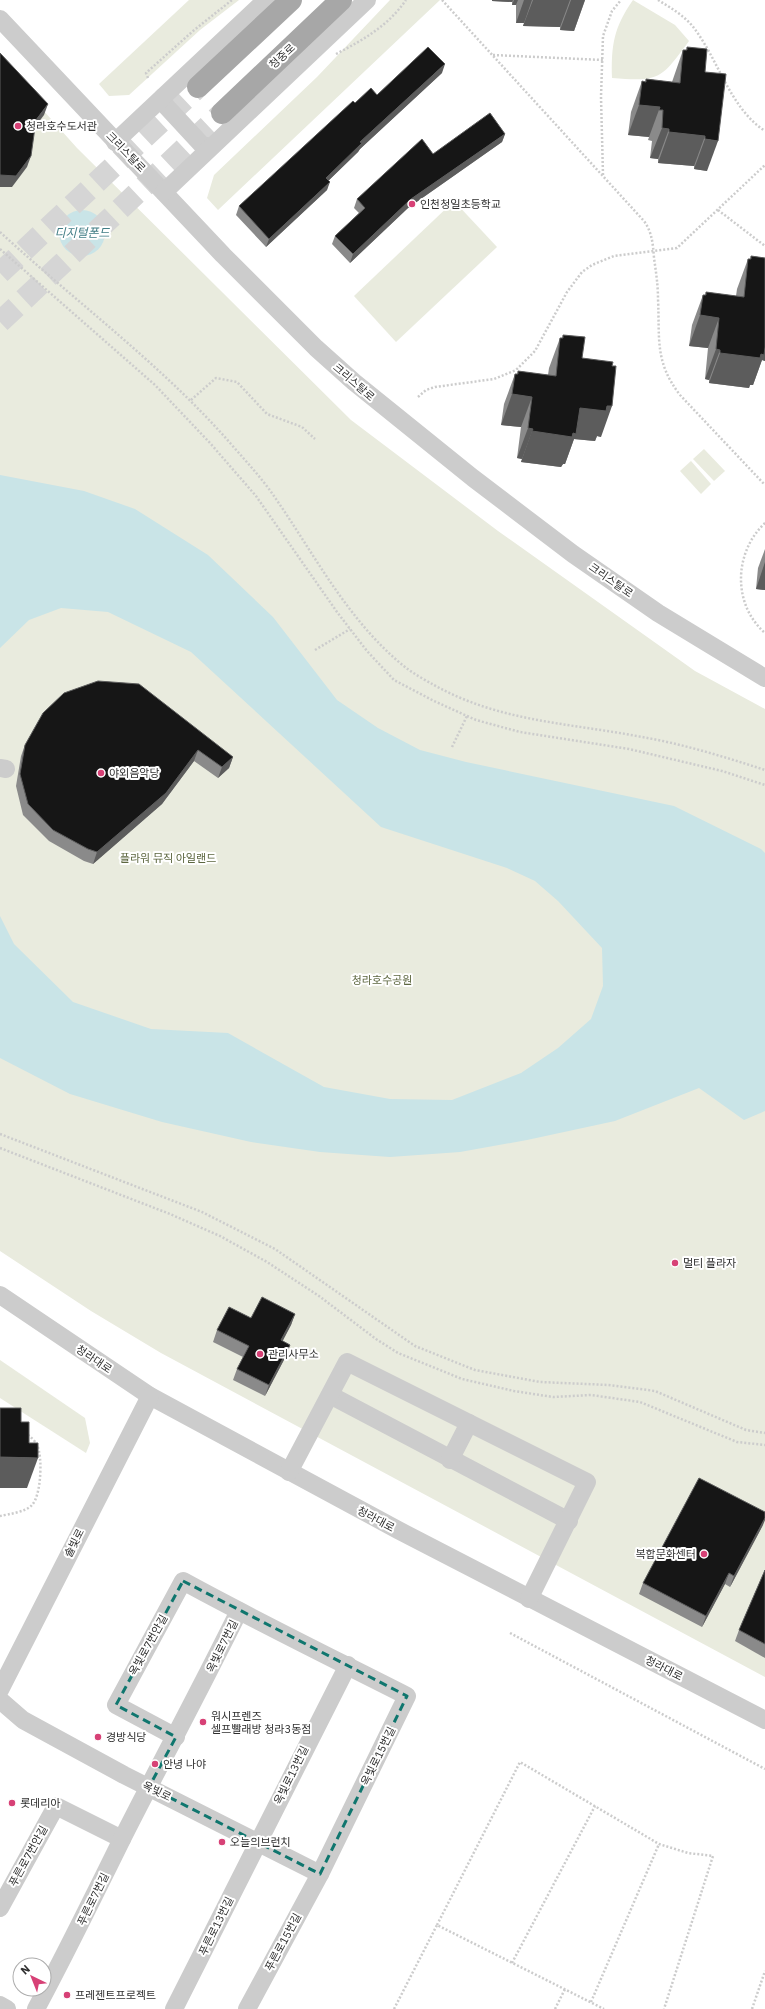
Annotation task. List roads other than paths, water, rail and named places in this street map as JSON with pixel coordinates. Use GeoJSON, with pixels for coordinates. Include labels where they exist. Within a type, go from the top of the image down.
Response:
{"type":"FeatureCollection","features":[{"type":"Feature","properties":{"kind":"main road"},"geometry":{"type":"LineString","coordinates":[[198,87],[291,0]]}},
{"type":"Feature","properties":{"kind":"main road","name":"청중로"},"geometry":{"type":"LineString","coordinates":[[222,113],[341,0]]}},
{"type":"Feature","properties":{"kind":"street"},"geometry":{"type":"LineString","coordinates":[[115,142],[266,0]]}},
{"type":"Feature","properties":{"kind":"street"},"geometry":{"type":"LineString","coordinates":[[164,192],[367,0]]}},
{"type":"Feature","properties":{"kind":"street","name":"크리스탈로"},"geometry":{"type":"LineString","coordinates":[[0,19],[223,255],[316,348],[354,382],[422,438],[523,517],[579,558],[658,613],[765,678]]}},
{"type":"Feature","properties":{"kind":"street"},"geometry":{"type":"LineString","coordinates":[[163,97],[165,105],[202,145],[211,147]]}},
{"type":"Feature","properties":{"kind":"street","name":"청라대로"},"geometry":{"type":"LineString","coordinates":[[0,1295],[150,1396],[289,1472],[529,1599],[765,1720]]}},
{"type":"Feature","properties":{"kind":"street"},"geometry":{"type":"LineString","coordinates":[[289,1472],[347,1362],[587,1482],[529,1599]]}},
{"type":"Feature","properties":{"kind":"street"},"geometry":{"type":"LineString","coordinates":[[330,1395],[450,1460],[569,1521]]}},
{"type":"Feature","properties":{"kind":"street","name":"솔빛로"},"geometry":{"type":"LineString","coordinates":[[0,1690],[150,1396]]}},
{"type":"Feature","properties":{"kind":"street"},"geometry":{"type":"LineString","coordinates":[[450,1460],[469,1423]]}},
{"type":"Feature","properties":{"kind":"street","name":"옥빛로7번안길"},"geometry":{"type":"LineString","coordinates":[[176,1737],[116,1705],[183,1581],[239,1612]]}},
{"type":"Feature","properties":{"kind":"street","name":"옥빛로7번길"},"geometry":{"type":"LineString","coordinates":[[149,1787],[239,1612],[348,1665]]}},
{"type":"Feature","properties":{"kind":"street","name":"옥빛로13번길"},"geometry":{"type":"LineString","coordinates":[[258,1843],[348,1665]]}},
{"type":"Feature","properties":{"kind":"street","name":"옥빛로15번길"},"geometry":{"type":"LineString","coordinates":[[320,1874],[407,1696],[348,1665]]}},
{"type":"Feature","properties":{"kind":"street","name":"옥빛로"},"geometry":{"type":"LineString","coordinates":[[0,1700],[23,1720],[149,1787],[320,1874]]}},
{"type":"Feature","properties":{"kind":"street","name":"푸른로7번길"},"geometry":{"type":"LineString","coordinates":[[36,2009],[77,1932],[149,1787]]}},
{"type":"Feature","properties":{"kind":"street","name":"푸른로7번안길"},"geometry":{"type":"LineString","coordinates":[[0,1908],[56,1806],[122,1839]]}},
{"type":"Feature","properties":{"kind":"street","name":"푸른로13번길"},"geometry":{"type":"LineString","coordinates":[[174,2009],[258,1843]]}},
{"type":"Feature","properties":{"kind":"street","name":"푸른로15번길"},"geometry":{"type":"LineString","coordinates":[[247,2009],[320,1874]]}},
{"type":"Feature","properties":{"kind":"street"},"geometry":{"type":"LineString","coordinates":[[0,2005],[7,2009]]}},
{"type":"Feature","properties":{"kind":"water","name":"디지털폰드"},"geometry":{"type":"Polygon","coordinates":[[[82,210],[95,214],[101,220],[105,233],[101,246],[95,252],[82,256],[69,252],[63,246],[59,233],[63,220],[69,214],[82,210]]]}},
{"type":"Feature","properties":{"kind":"water"},"geometry":{"type":"Polygon","coordinates":[[[0,475],[84,491],[135,509],[208,555],[273,617],[337,700],[378,728],[420,750],[466,762],[674,806],[761,849],[765,853],[765,1111],[744,1120],[699,1088],[615,1121],[527,1140],[460,1152],[390,1157],[320,1152],[251,1142],[162,1122],[70,1094],[0,1058],[0,916],[14,944],[73,1002],[151,1029],[228,1033],[324,1087],[390,1099],[452,1100],[521,1073],[558,1048],[591,1019],[603,986],[602,948],[558,901],[535,881],[507,868],[381,827],[191,652],[108,612],[61,608],[29,620],[0,648],[0,475]]]}},
{"type":"Feature","properties":{"kind":"tunnel"},"geometry":{"type":"LineString","coordinates":[[0,273],[198,87]]}},
{"type":"Feature","properties":{"kind":"tunnel"},"geometry":{"type":"LineString","coordinates":[[0,322],[222,113]]}},
{"type":"Feature","properties":{"kind":"place","name":"청라호수도서관"},"geometry":{"type":"Point","coordinates":[18,126]}},
{"type":"Feature","properties":{"kind":"place","name":"인천청일초등학교"},"geometry":{"type":"Point","coordinates":[412,204]}},
{"type":"Feature","properties":{"kind":"place","name":"야외음악당"},"geometry":{"type":"Point","coordinates":[101,773]}},
{"type":"Feature","properties":{"kind":"place","name":"멀티 플라자"},"geometry":{"type":"Point","coordinates":[675,1263]}},
{"type":"Feature","properties":{"kind":"place","name":"관리사무소"},"geometry":{"type":"Point","coordinates":[260,1354]}},
{"type":"Feature","properties":{"kind":"place","name":"복합문화센터"},"geometry":{"type":"Point","coordinates":[704,1554]}},
{"type":"Feature","properties":{"kind":"place","name":"워시프렌즈 셀프빨래방 청라3동점"},"geometry":{"type":"Point","coordinates":[203,1722]}},
{"type":"Feature","properties":{"kind":"place","name":"경방식당"},"geometry":{"type":"Point","coordinates":[98,1737]}},
{"type":"Feature","properties":{"kind":"place","name":"안녕 나야"},"geometry":{"type":"Point","coordinates":[155,1764]}},
{"type":"Feature","properties":{"kind":"place","name":"롯데리아"},"geometry":{"type":"Point","coordinates":[12,1803]}},
{"type":"Feature","properties":{"kind":"place","name":"오늘의브런치"},"geometry":{"type":"Point","coordinates":[222,1842]}},
{"type":"Feature","properties":{"kind":"place","name":"프레젠트프로젝트"},"geometry":{"type":"Point","coordinates":[67,1995]}},
{"type":"Feature","properties":{"kind":"park label","name":"플라워 뮤직 아일랜드"},"geometry":{"type":"Point","coordinates":[168,858]}},
{"type":"Feature","properties":{"kind":"park label","name":"청라호수공원"},"geometry":{"type":"Point","coordinates":[382,980]}}]}
